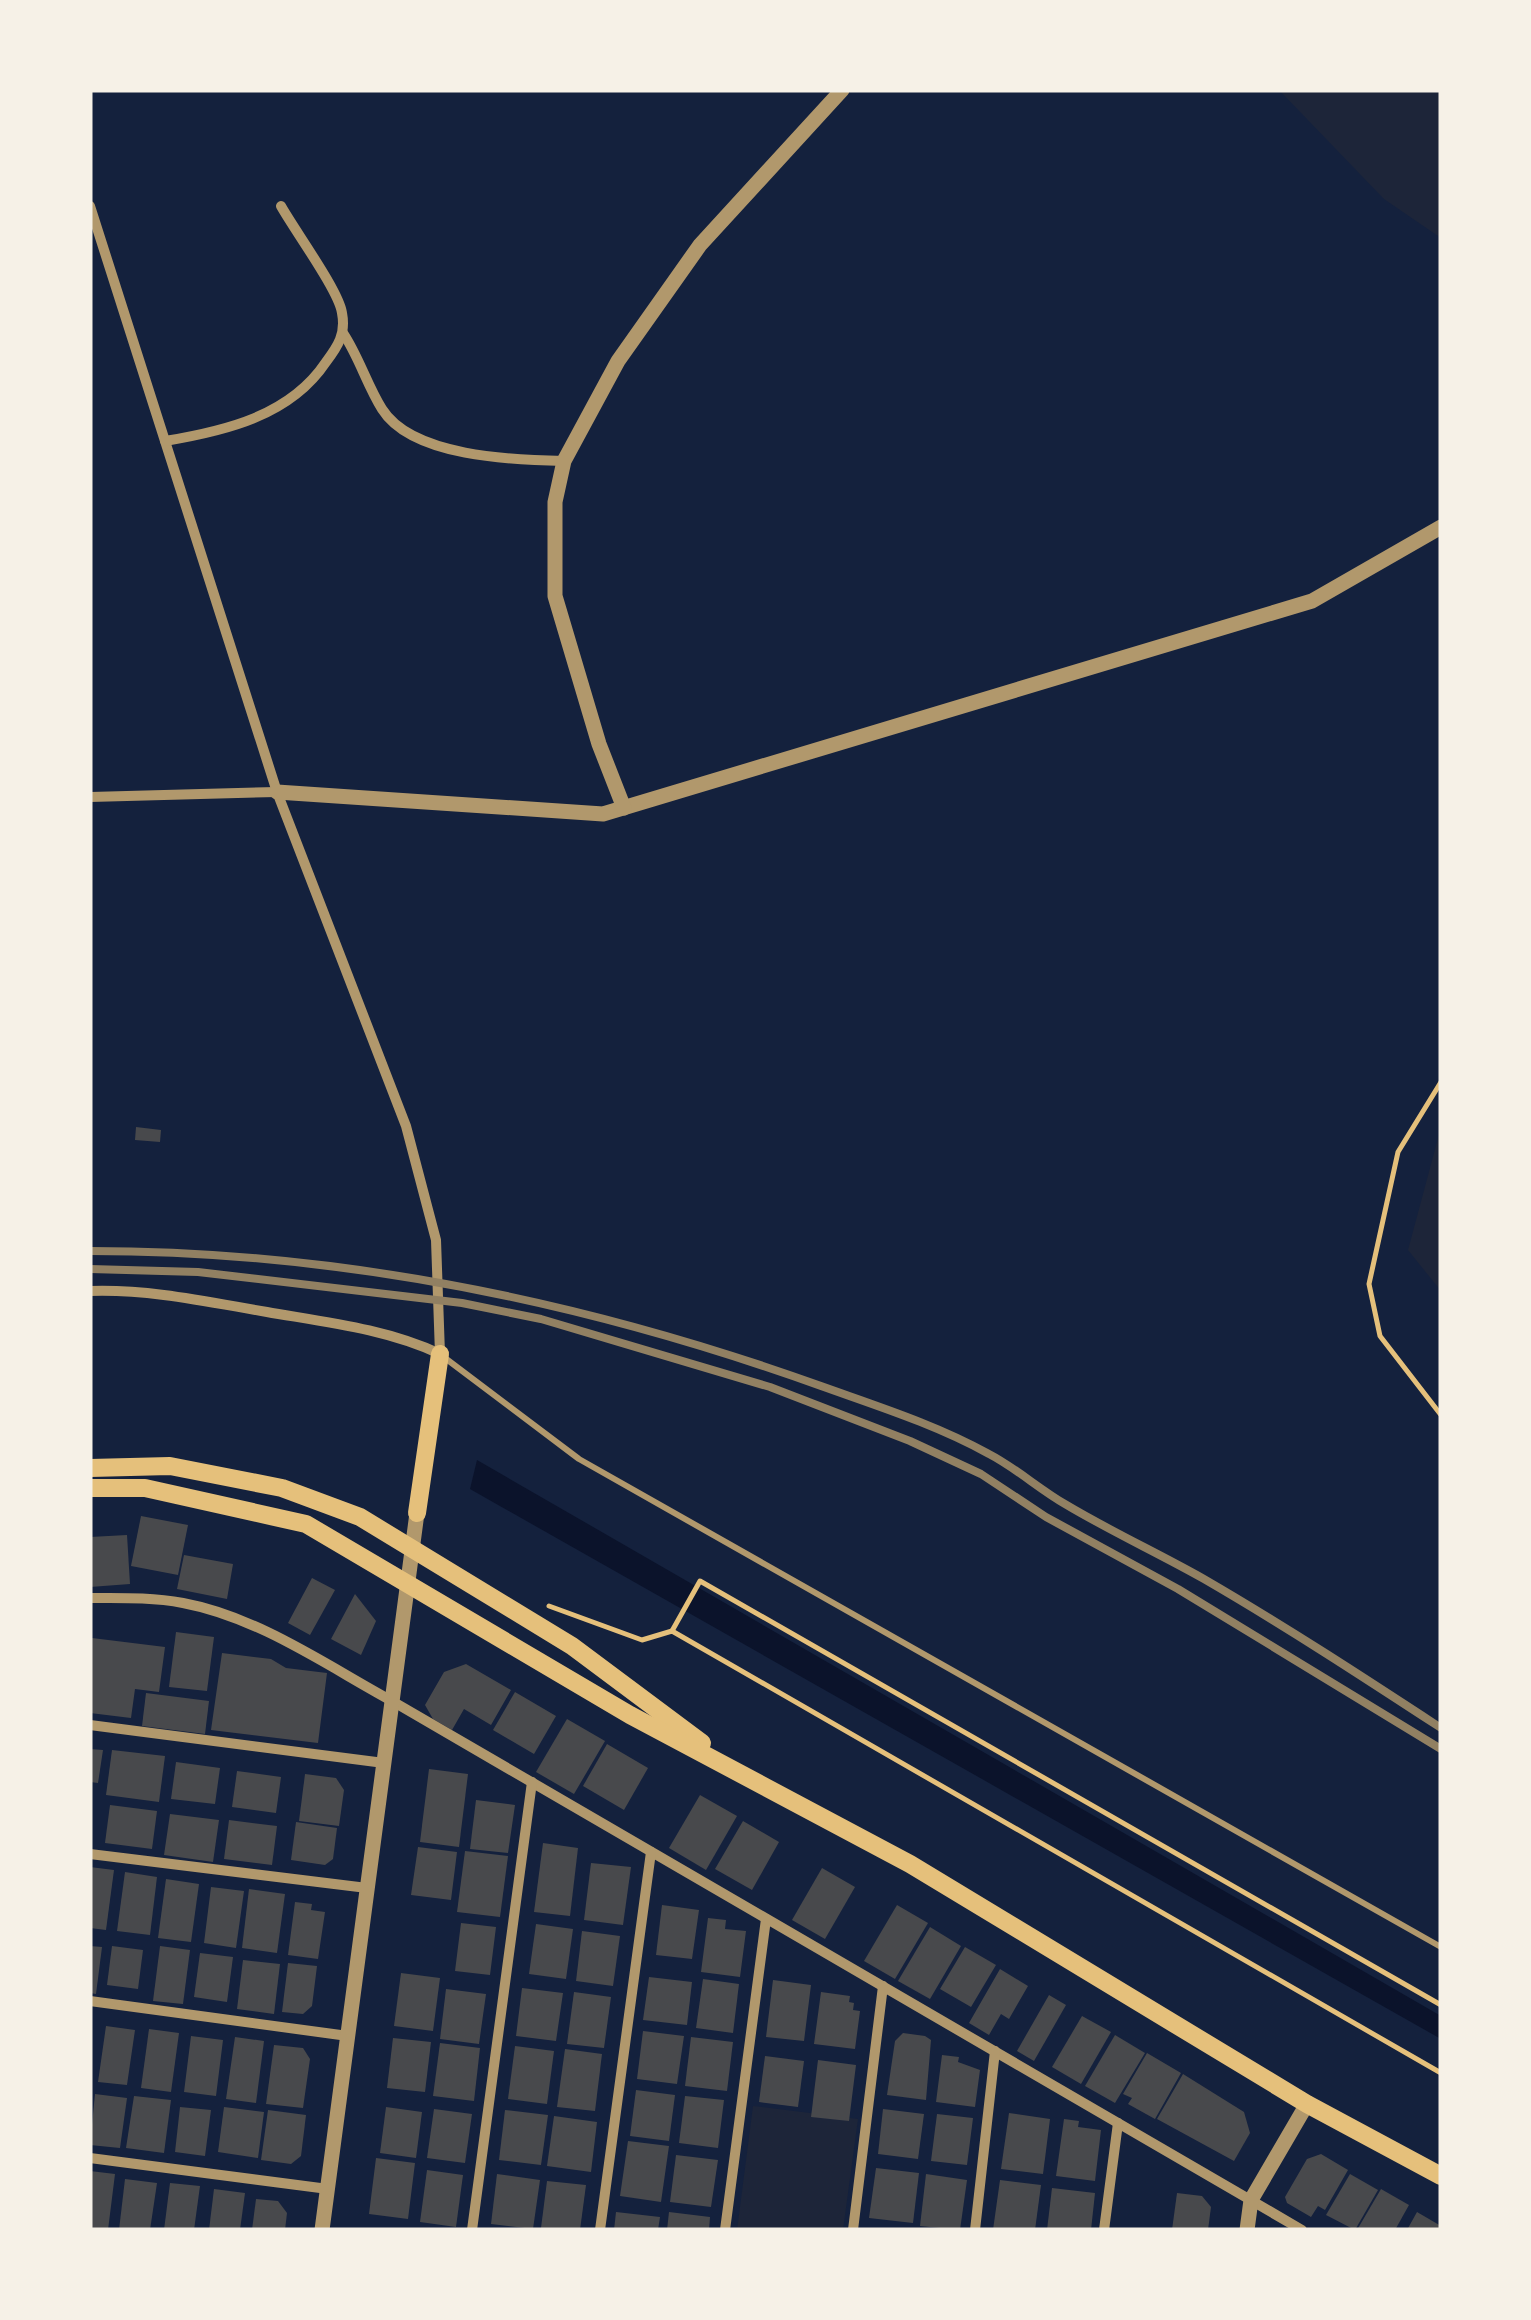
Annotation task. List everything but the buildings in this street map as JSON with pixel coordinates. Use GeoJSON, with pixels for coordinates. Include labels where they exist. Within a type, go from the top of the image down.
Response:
{"type":"FeatureCollection","features":[{"type":"Feature","properties":{"kind":"main road"},"geometry":{"type":"LineString","coordinates":[[417,1513],[440,1354]]}},
{"type":"Feature","properties":{"kind":"main road"},"geometry":{"type":"LineString","coordinates":[[90,1468],[170,1466],[282,1488],[360,1517],[572,1646],[750,1779]]}},
{"type":"Feature","properties":{"kind":"main road"},"geometry":{"type":"LineString","coordinates":[[90,1488],[146,1488],[306,1524],[630,1715],[910,1864],[1307,2104],[1441,2176]]}},
{"type":"Feature","properties":{"kind":"street"},"geometry":{"type":"LineString","coordinates":[[624,808],[598,744],[555,596],[555,502],[564,461],[618,362],[700,245],[842,90]]}},
{"type":"Feature","properties":{"kind":"street"},"geometry":{"type":"LineString","coordinates":[[90,206],[277,792],[406,1126],[436,1240],[440,1354],[414,1342],[342,1325],[133,1290],[90,1291]]}},
{"type":"Feature","properties":{"kind":"street"},"geometry":{"type":"LineString","coordinates":[[281,206],[335,294],[343,314],[344,333],[384,412],[406,432],[439,446],[483,455],[564,461]]}},
{"type":"Feature","properties":{"kind":"street"},"geometry":{"type":"LineString","coordinates":[[165,440],[242,422],[291,400],[320,372],[344,333]]}},
{"type":"Feature","properties":{"kind":"street"},"geometry":{"type":"LineString","coordinates":[[90,797],[277,792],[603,814],[1312,601],[1441,527]]}},
{"type":"Feature","properties":{"kind":"street"},"geometry":{"type":"LineString","coordinates":[[322,2230],[417,1513]]}},
{"type":"Feature","properties":{"kind":"street"},"geometry":{"type":"LineString","coordinates":[[90,1598],[149,1598],[186,1604],[252,1625],[392,1701],[1302,2230]]}},
{"type":"Feature","properties":{"kind":"street"},"geometry":{"type":"LineString","coordinates":[[90,1725],[384,1763]]}},
{"type":"Feature","properties":{"kind":"street"},"geometry":{"type":"LineString","coordinates":[[472,2230],[532,1782]]}},
{"type":"Feature","properties":{"kind":"street"},"geometry":{"type":"LineString","coordinates":[[600,2230],[651,1852]]}},
{"type":"Feature","properties":{"kind":"street"},"geometry":{"type":"LineString","coordinates":[[90,1854],[367,1888]]}},
{"type":"Feature","properties":{"kind":"street"},"geometry":{"type":"LineString","coordinates":[[725,2230],[766,1919]]}},
{"type":"Feature","properties":{"kind":"street"},"geometry":{"type":"LineString","coordinates":[[854,2230],[883,1986]]}},
{"type":"Feature","properties":{"kind":"street"},"geometry":{"type":"LineString","coordinates":[[90,2001],[348,2036]]}},
{"type":"Feature","properties":{"kind":"street"},"geometry":{"type":"LineString","coordinates":[[974,2230],[995,2051]]}},
{"type":"Feature","properties":{"kind":"street"},"geometry":{"type":"LineString","coordinates":[[1247,2230],[1251,2200],[1307,2104]]}},
{"type":"Feature","properties":{"kind":"street"},"geometry":{"type":"LineString","coordinates":[[1104,2230],[1118,2123]]}},
{"type":"Feature","properties":{"kind":"street"},"geometry":{"type":"LineString","coordinates":[[90,2158],[328,2188]]}},
{"type":"Feature","properties":{"kind":"lane"},"geometry":{"type":"LineString","coordinates":[[440,1354],[579,1459],[1441,1948]]}},
{"type":"Feature","properties":{"kind":"path"},"geometry":{"type":"LineString","coordinates":[[1441,1082],[1398,1152],[1368,1284],[1380,1336],[1441,1414]]}},
{"type":"Feature","properties":{"kind":"path"},"geometry":{"type":"LineString","coordinates":[[672,1632],[700,1581],[1441,2005]]}},
{"type":"Feature","properties":{"kind":"path"},"geometry":{"type":"LineString","coordinates":[[512,1610],[541,1603],[642,1640],[672,1632],[1441,2073]]}},
{"type":"Feature","properties":{"kind":"shaded area"},"geometry":{"type":"Polygon","coordinates":[[[1279,90],[1441,90],[1441,238],[1384,199],[1279,90]]]}},
{"type":"Feature","properties":{"kind":"shaded area"},"geometry":{"type":"Polygon","coordinates":[[[1441,1127],[1441,1291],[1408,1250],[1441,1127]]]}},
{"type":"Feature","properties":{"kind":"shaded area"},"geometry":{"type":"Polygon","coordinates":[[[477,1460],[1441,2016],[1441,2039],[470,1489],[477,1460]]]}},
{"type":"Feature","properties":{"kind":"shaded area"},"geometry":{"type":"Polygon","coordinates":[[[753,2106],[858,2119],[843,2230],[737,2230],[753,2106]]]}},
{"type":"Feature","properties":{"kind":"railway"},"geometry":{"type":"LineString","coordinates":[[90,1251],[277,1260],[462,1287],[643,1329],[864,1401],[949,1434],[999,1460],[1065,1504],[1264,1615],[1441,1728]]}},
{"type":"Feature","properties":{"kind":"railway"},"geometry":{"type":"LineString","coordinates":[[90,1269],[198,1272],[462,1303],[541,1319],[770,1387],[910,1441],[981,1474],[1046,1517],[1178,1589],[1441,1749]]}}]}
